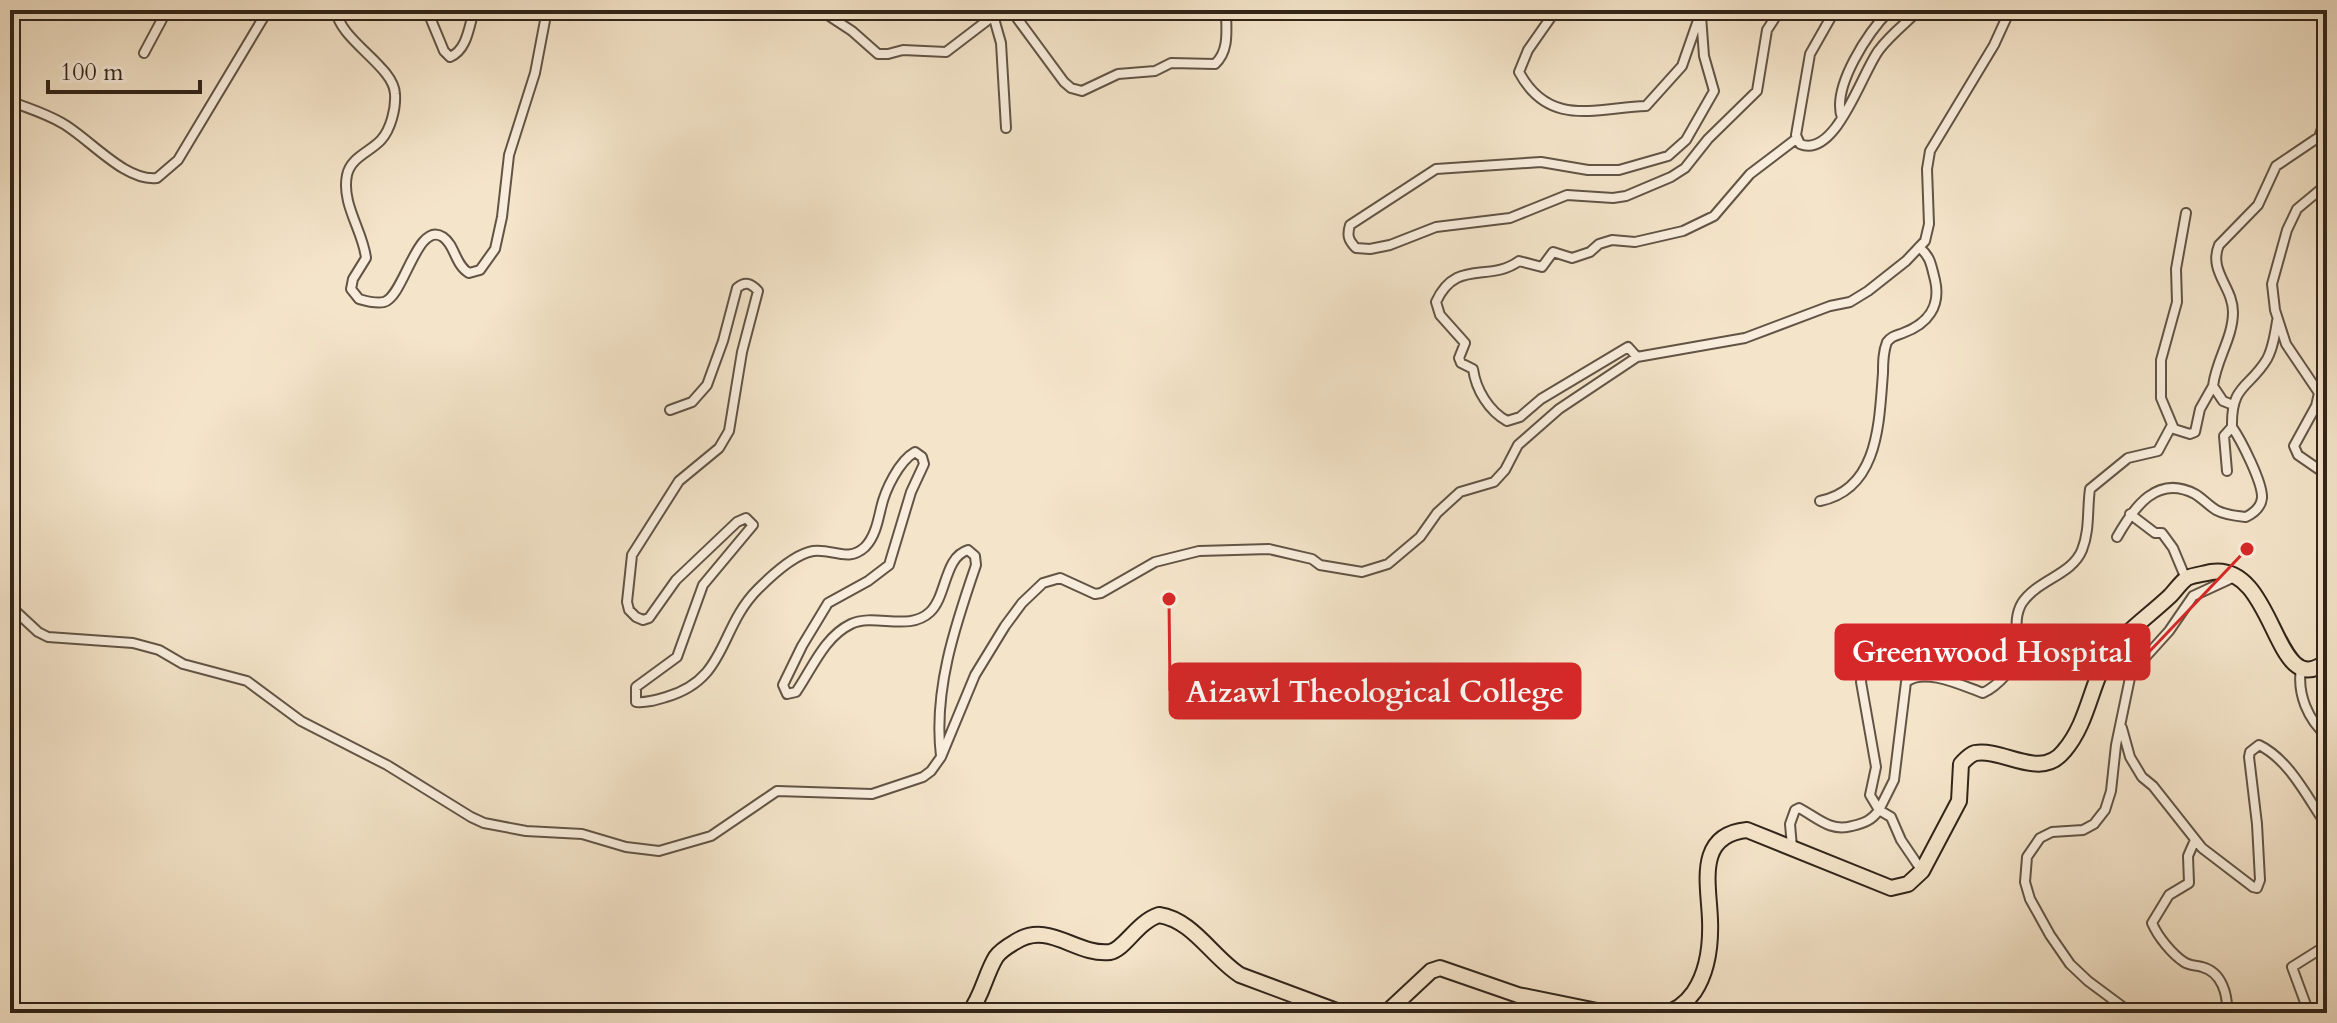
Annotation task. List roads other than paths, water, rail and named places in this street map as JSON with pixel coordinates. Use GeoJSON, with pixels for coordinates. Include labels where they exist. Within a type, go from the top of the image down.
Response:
{"type":"FeatureCollection","features":[{"type":"Feature","properties":{"kind":"highway"},"geometry":{"type":"LineString","coordinates":[[1664,1013],[1672,1012],[1687,1002],[1707,967],[1710,922],[1706,876],[1712,851],[1732,833],[1747,830],[1891,888],[1908,884],[1922,871],[1959,801],[1961,764],[1977,753],[2019,762],[2043,763],[2064,752],[2090,701],[2102,663],[2111,650],[2186,579],[2224,571],[2237,576],[2248,584],[2285,654],[2301,669],[2312,671],[2327,661]]}},
{"type":"Feature","properties":{"kind":"highway"},"geometry":{"type":"LineString","coordinates":[[969,1013],[995,958],[1019,939],[1047,934],[1098,951],[1111,952],[1140,925],[1159,915],[1181,922],[1240,975],[1342,1013]]}},
{"type":"Feature","properties":{"kind":"highway"},"geometry":{"type":"LineString","coordinates":[[1386,1013],[1431,971],[1440,968],[1518,995],[1607,1013]]}},
{"type":"Feature","properties":{"kind":"street"},"geometry":{"type":"LineString","coordinates":[[144,53],[167,10]]}},
{"type":"Feature","properties":{"kind":"street"},"geometry":{"type":"LineString","coordinates":[[10,101],[64,124],[124,169],[144,178],[157,178],[178,160],[268,10]]}},
{"type":"Feature","properties":{"kind":"street"},"geometry":{"type":"LineString","coordinates":[[336,10],[339,23],[388,78],[395,93],[388,128],[381,140],[353,162],[346,184],[353,221],[366,253],[351,289],[359,299],[382,302],[394,295],[422,243],[430,237],[443,237],[459,265],[469,273],[480,270],[491,257],[500,232],[509,155],[535,73],[547,10]]}},
{"type":"Feature","properties":{"kind":"street"},"geometry":{"type":"LineString","coordinates":[[427,10],[444,51],[450,57],[463,46],[474,10]]}},
{"type":"Feature","properties":{"kind":"street"},"geometry":{"type":"LineString","coordinates":[[820,10],[883,55],[903,50],[946,52],[997,13],[1006,128]]}},
{"type":"Feature","properties":{"kind":"street"},"geometry":{"type":"LineString","coordinates":[[1011,10],[1064,82],[1082,91],[1118,74],[1152,71],[1171,63],[1215,64],[1226,46],[1226,10]]}},
{"type":"Feature","properties":{"kind":"street"},"geometry":{"type":"LineString","coordinates":[[1556,10],[1528,50],[1519,72],[1531,90],[1556,109],[1578,111],[1646,106],[1682,66],[1703,13]]}},
{"type":"Feature","properties":{"kind":"street"},"geometry":{"type":"LineString","coordinates":[[1703,13],[1704,56],[1714,91],[1686,140],[1668,156],[1619,170],[1604,171],[1541,162],[1436,169],[1350,225],[1347,234],[1350,242],[1356,248],[1390,245],[1436,227],[1510,218],[1567,195],[1626,196],[1671,177],[1685,168],[1708,139],[1757,91],[1767,30],[1780,10]]}},
{"type":"Feature","properties":{"kind":"street"},"geometry":{"type":"LineString","coordinates":[[1637,357],[1628,347],[1541,399],[1520,417],[1507,421],[1485,401],[1474,379],[1473,369],[1461,363],[1459,358],[1465,343],[1440,315],[1436,302],[1440,292],[1462,274],[1504,270],[1519,261],[1542,267],[1553,252],[1572,258],[1612,240],[1635,242],[1683,231],[1714,216],[1750,174],[1796,139],[1810,54],[1835,10]]}},
{"type":"Feature","properties":{"kind":"street"},"geometry":{"type":"LineString","coordinates":[[1842,119],[1840,108],[1851,65],[1865,40],[1890,10]]}},
{"type":"Feature","properties":{"kind":"street"},"geometry":{"type":"LineString","coordinates":[[1796,139],[1803,146],[1815,146],[1837,128],[1878,50],[1919,10]]}},
{"type":"Feature","properties":{"kind":"street"},"geometry":{"type":"LineString","coordinates":[[10,606],[38,632],[48,637],[133,643],[159,650],[183,664],[247,681],[301,721],[387,765],[471,817],[509,829],[582,834],[640,850],[671,849],[711,836],[777,791],[883,792],[931,771],[941,757],[975,675],[1022,603],[1043,583],[1060,578],[1095,594],[1101,593],[1155,562],[1226,548],[1269,549],[1343,570],[1362,572],[1374,569],[1396,559],[1460,492],[1494,482],[1505,470],[1518,445],[1559,409],[1637,357],[1745,338],[1830,306],[1850,302],[1906,261],[1925,241],[1929,224],[1927,169],[1930,151],[1994,45],[2010,10]]}},
{"type":"Feature","properties":{"kind":"street"},"geometry":{"type":"LineString","coordinates":[[2186,213],[2176,269],[2177,302],[2161,360],[2161,398],[2177,431],[2194,433],[2200,409],[2213,386],[2215,368],[2230,333],[2234,309],[2217,269],[2215,259],[2219,245],[2258,205],[2276,166],[2319,137],[2327,115]]}},
{"type":"Feature","properties":{"kind":"street"},"geometry":{"type":"LineString","coordinates":[[2327,184],[2297,209],[2287,230],[2272,284],[2286,344],[2323,394],[2294,446],[2298,455],[2327,475]]}},
{"type":"Feature","properties":{"kind":"street"},"geometry":{"type":"LineString","coordinates":[[1820,501],[1835,498],[1854,486],[1872,455],[1887,342],[1890,337],[1921,324],[1936,305],[1938,291],[1930,257],[1919,247]]}},
{"type":"Feature","properties":{"kind":"street"},"geometry":{"type":"LineString","coordinates":[[670,410],[692,402],[702,393],[723,341],[737,288],[749,283],[758,291],[742,352],[729,431],[719,448],[679,481],[632,555],[627,582],[629,610],[643,620],[649,618],[676,580],[737,522],[746,518],[753,525],[703,585],[677,657],[636,687],[636,702],[649,702],[685,691],[706,676],[746,604],[758,589],[803,553],[818,550],[849,556],[864,548],[878,526],[882,504],[902,464],[915,452],[922,457],[924,464],[911,492],[889,565],[868,581],[828,603],[783,685],[787,694],[796,692],[819,654],[850,625],[863,621],[912,621],[929,613],[936,605],[957,556],[968,550],[975,556],[976,565],[948,658],[938,730],[941,757]]}},
{"type":"Feature","properties":{"kind":"street"},"geometry":{"type":"LineString","coordinates":[[2117,537],[2130,514],[2147,497],[2171,487],[2193,493],[2218,512],[2246,517],[2255,512],[2262,496],[2245,447],[2232,427],[2233,405],[2241,388],[2258,373],[2268,357],[2278,320]]}},
{"type":"Feature","properties":{"kind":"street"},"geometry":{"type":"LineString","coordinates":[[2213,386],[2223,401],[2233,405]]}},
{"type":"Feature","properties":{"kind":"street"},"geometry":{"type":"LineString","coordinates":[[1792,847],[1790,824],[1795,810],[1799,808],[1829,826],[1841,829],[1867,822],[1879,810],[1894,780],[1906,682],[1913,677],[1929,677],[1983,693],[2000,682],[2017,656],[2017,621],[2024,600],[2080,554],[2087,528],[2090,489],[2128,458],[2158,451],[2172,425]]}},
{"type":"Feature","properties":{"kind":"street"},"geometry":{"type":"LineString","coordinates":[[2227,471],[2224,436],[2232,427]]}},
{"type":"Feature","properties":{"kind":"street"},"geometry":{"type":"LineString","coordinates":[[2130,514],[2155,533],[2162,533],[2173,548],[2186,579]]}},
{"type":"Feature","properties":{"kind":"street"},"geometry":{"type":"LineString","coordinates":[[2131,1013],[2070,964],[2050,935],[2030,899],[2025,882],[2027,857],[2040,838],[2052,832],[2083,830],[2094,824],[2105,810],[2131,673],[2169,631],[2193,596],[2237,576]]}},
{"type":"Feature","properties":{"kind":"street"},"geometry":{"type":"LineString","coordinates":[[1865,647],[1861,682],[1876,767],[1870,795],[1879,810],[1891,817],[1901,840],[1922,871]]}},
{"type":"Feature","properties":{"kind":"street"},"geometry":{"type":"LineString","coordinates":[[2301,669],[2300,691],[2307,710],[2327,736]]}},
{"type":"Feature","properties":{"kind":"street"},"geometry":{"type":"LineString","coordinates":[[2120,723],[2130,757],[2142,777],[2153,786],[2195,840],[2255,888],[2258,886],[2257,824],[2250,752],[2259,745],[2272,754],[2291,773],[2327,826]]}},
{"type":"Feature","properties":{"kind":"street"},"geometry":{"type":"LineString","coordinates":[[2195,840],[2188,856],[2189,883],[2169,895],[2152,923],[2162,939],[2184,962],[2205,967],[2219,979],[2227,1013]]}},
{"type":"Feature","properties":{"kind":"street"},"geometry":{"type":"LineString","coordinates":[[10,882],[10,896]]}},
{"type":"Feature","properties":{"kind":"street"},"geometry":{"type":"LineString","coordinates":[[2309,1013],[2292,967],[2327,945]]}},
{"type":"Feature","properties":{"kind":"place","name":"Greenwood Hospital"},"geometry":{"type":"Point","coordinates":[2247,549]}},
{"type":"Feature","properties":{"kind":"place","name":"Aizawl Theological College"},"geometry":{"type":"Point","coordinates":[1169,599]}}]}
